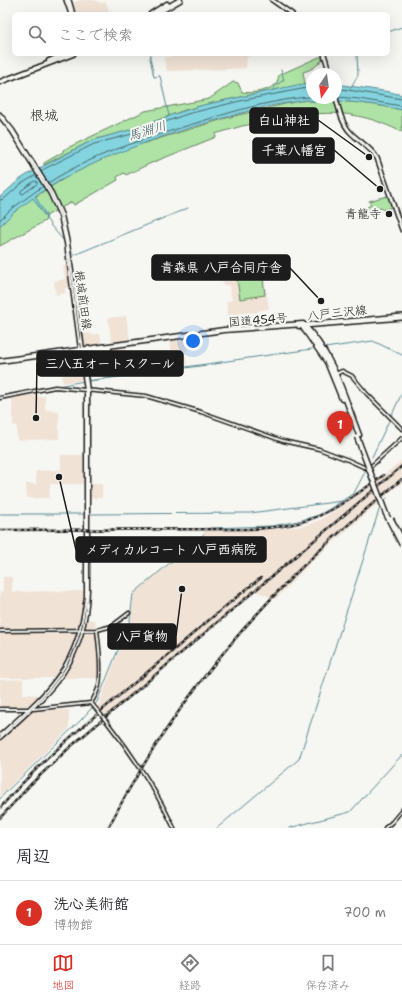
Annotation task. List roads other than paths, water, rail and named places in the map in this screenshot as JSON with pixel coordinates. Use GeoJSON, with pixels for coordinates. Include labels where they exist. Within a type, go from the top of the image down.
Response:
{"type":"FeatureCollection","features":[{"type":"Feature","properties":{"kind":"highway"},"geometry":{"type":"LineString","coordinates":[[154,12],[174,0]]}},
{"type":"Feature","properties":{"kind":"highway"},"geometry":{"type":"LineString","coordinates":[[159,12],[180,0]]}},
{"type":"Feature","properties":{"kind":"highway"},"geometry":{"type":"LineString","coordinates":[[0,81],[60,56]]}},
{"type":"Feature","properties":{"kind":"highway"},"geometry":{"type":"LineString","coordinates":[[0,81],[68,56]]}},
{"type":"Feature","properties":{"kind":"highway","name":"国道454号"},"geometry":{"type":"LineString","coordinates":[[0,363],[225,332],[303,325],[334,374],[388,512],[402,538]]}},
{"type":"Feature","properties":{"kind":"highway","name":"国道454号"},"geometry":{"type":"LineString","coordinates":[[358,436],[386,514],[402,545]]}},
{"type":"Feature","properties":{"kind":"main road"},"geometry":{"type":"LineString","coordinates":[[68,0],[71,12]]}},
{"type":"Feature","properties":{"kind":"main road"},"geometry":{"type":"LineString","coordinates":[[272,0],[289,12]]}},
{"type":"Feature","properties":{"kind":"main road"},"geometry":{"type":"LineString","coordinates":[[325,56],[328,68]]}},
{"type":"Feature","properties":{"kind":"main road"},"geometry":{"type":"LineString","coordinates":[[338,104],[348,130],[371,149],[377,158],[402,230]]}},
{"type":"Feature","properties":{"kind":"main road","name":"八戸三沢線"},"geometry":{"type":"LineString","coordinates":[[303,325],[402,317]]}},
{"type":"Feature","properties":{"kind":"street"},"geometry":{"type":"LineString","coordinates":[[0,114],[12,131]]}},
{"type":"Feature","properties":{"kind":"street"},"geometry":{"type":"LineString","coordinates":[[0,117],[12,131]]}},
{"type":"Feature","properties":{"kind":"street","name":"根城前田線"},"geometry":{"type":"LineString","coordinates":[[12,131],[52,192],[66,228],[87,391],[88,590],[86,616],[82,630]]}},
{"type":"Feature","properties":{"kind":"street"},"geometry":{"type":"LineString","coordinates":[[334,374],[342,371],[352,376],[366,394],[402,429]]}},
{"type":"Feature","properties":{"kind":"street"},"geometry":{"type":"LineString","coordinates":[[0,398],[51,388],[138,395],[161,400],[245,427],[283,442],[319,449],[368,469],[402,438]]}},
{"type":"Feature","properties":{"kind":"street"},"geometry":{"type":"LineString","coordinates":[[0,631],[97,630],[112,626],[129,613]]}},
{"type":"Feature","properties":{"kind":"street"},"geometry":{"type":"LineString","coordinates":[[0,735],[50,688],[65,667],[82,630]]}},
{"type":"Feature","properties":{"kind":"street"},"geometry":{"type":"LineString","coordinates":[[0,738],[33,709],[51,690],[67,668],[75,652],[82,630]]}},
{"type":"Feature","properties":{"kind":"street"},"geometry":{"type":"LineString","coordinates":[[91,703],[99,687],[100,681],[100,654],[97,630]]}},
{"type":"Feature","properties":{"kind":"street"},"geometry":{"type":"LineString","coordinates":[[0,709],[33,709],[91,703]]}},
{"type":"Feature","properties":{"kind":"street"},"geometry":{"type":"LineString","coordinates":[[91,703],[141,768],[174,828]]}},
{"type":"Feature","properties":{"kind":"street"},"geometry":{"type":"LineString","coordinates":[[385,828],[402,810]]}},
{"type":"Feature","properties":{"kind":"water","name":"馬淵川"},"geometry":{"type":"Polygon","coordinates":[[[306,84],[306,100],[269,106],[193,127],[138,145],[111,156],[60,181],[35,196],[47,217],[46,218],[33,198],[13,213],[0,226],[0,197],[19,180],[30,173],[93,140],[130,130],[203,105],[306,84]]]}},
{"type":"Feature","properties":{"kind":"water"},"geometry":{"type":"Polygon","coordinates":[[[342,85],[402,95],[402,110],[360,103],[342,102],[342,85]]]}},
{"type":"Feature","properties":{"kind":"waterway"},"geometry":{"type":"LineString","coordinates":[[390,31],[402,27]]}},
{"type":"Feature","properties":{"kind":"waterway","name":"馬淵川"},"geometry":{"type":"LineString","coordinates":[[150,56],[154,77],[160,76],[169,116]]}},
{"type":"Feature","properties":{"kind":"waterway"},"geometry":{"type":"LineString","coordinates":[[351,87],[358,75],[357,56]]}},
{"type":"Feature","properties":{"kind":"waterway"},"geometry":{"type":"LineString","coordinates":[[273,90],[276,85],[284,80],[281,70]]}},
{"type":"Feature","properties":{"kind":"waterway"},"geometry":{"type":"LineString","coordinates":[[69,247],[74,255],[188,208]]}},
{"type":"Feature","properties":{"kind":"waterway"},"geometry":{"type":"LineString","coordinates":[[46,218],[65,242]]}},
{"type":"Feature","properties":{"kind":"waterway"},"geometry":{"type":"LineString","coordinates":[[72,280],[80,334]]}},
{"type":"Feature","properties":{"kind":"waterway"},"geometry":{"type":"LineString","coordinates":[[325,348],[373,341],[402,355]]}},
{"type":"Feature","properties":{"kind":"waterway"},"geometry":{"type":"LineString","coordinates":[[87,381],[312,349]]}},
{"type":"Feature","properties":{"kind":"waterway"},"geometry":{"type":"LineString","coordinates":[[89,381],[222,363]]}},
{"type":"Feature","properties":{"kind":"waterway"},"geometry":{"type":"LineString","coordinates":[[87,367],[89,380]]}},
{"type":"Feature","properties":{"kind":"waterway"},"geometry":{"type":"LineString","coordinates":[[48,388],[84,381]]}},
{"type":"Feature","properties":{"kind":"waterway"},"geometry":{"type":"LineString","coordinates":[[0,399],[54,389],[83,391]]}},
{"type":"Feature","properties":{"kind":"waterway"},"geometry":{"type":"LineString","coordinates":[[90,392],[130,395]]}},
{"type":"Feature","properties":{"kind":"waterway"},"geometry":{"type":"LineString","coordinates":[[130,393],[155,397],[198,410]]}},
{"type":"Feature","properties":{"kind":"waterway"},"geometry":{"type":"LineString","coordinates":[[372,457],[402,393]]}},
{"type":"Feature","properties":{"kind":"waterway"},"geometry":{"type":"LineString","coordinates":[[141,396],[149,398]]}},
{"type":"Feature","properties":{"kind":"waterway"},"geometry":{"type":"LineString","coordinates":[[185,408],[241,427]]}},
{"type":"Feature","properties":{"kind":"waterway"},"geometry":{"type":"LineString","coordinates":[[235,423],[274,437]]}},
{"type":"Feature","properties":{"kind":"waterway"},"geometry":{"type":"LineString","coordinates":[[266,436],[285,443],[315,449],[343,459]]}},
{"type":"Feature","properties":{"kind":"waterway"},"geometry":{"type":"LineString","coordinates":[[296,443],[306,445]]}},
{"type":"Feature","properties":{"kind":"waterway"},"geometry":{"type":"LineString","coordinates":[[345,458],[352,461]]}},
{"type":"Feature","properties":{"kind":"waterway"},"geometry":{"type":"LineString","coordinates":[[350,462],[366,469]]}},
{"type":"Feature","properties":{"kind":"waterway"},"geometry":{"type":"LineString","coordinates":[[210,528],[272,526],[319,515],[354,493],[366,470]]}},
{"type":"Feature","properties":{"kind":"waterway"},"geometry":{"type":"LineString","coordinates":[[383,502],[387,498]]}},
{"type":"Feature","properties":{"kind":"waterway"},"geometry":{"type":"LineString","coordinates":[[91,514],[250,513],[343,501]]}},
{"type":"Feature","properties":{"kind":"waterway"},"geometry":{"type":"LineString","coordinates":[[217,828],[299,759],[381,504]]}},
{"type":"Feature","properties":{"kind":"waterway"},"geometry":{"type":"LineString","coordinates":[[0,514],[83,514]]}},
{"type":"Feature","properties":{"kind":"waterway"},"geometry":{"type":"LineString","coordinates":[[0,799],[81,720],[97,702],[130,620],[133,594],[204,534]]}},
{"type":"Feature","properties":{"kind":"waterway"},"geometry":{"type":"LineString","coordinates":[[289,828],[350,812],[402,755]]}},
{"type":"Feature","properties":{"kind":"waterway"},"geometry":{"type":"LineString","coordinates":[[388,828],[402,813]]}},
{"type":"Feature","properties":{"kind":"railway"},"geometry":{"type":"LineString","coordinates":[[0,818],[31,784],[69,748],[402,466]]}},
{"type":"Feature","properties":{"kind":"railway"},"geometry":{"type":"LineString","coordinates":[[0,530],[248,529],[279,527],[299,523],[327,512],[384,475]]}},
{"type":"Feature","properties":{"kind":"railway"},"geometry":{"type":"LineString","coordinates":[[108,828],[127,793],[168,727],[191,694],[240,633],[307,562],[402,479]]}},
{"type":"Feature","properties":{"kind":"railway"},"geometry":{"type":"LineString","coordinates":[[0,808],[36,769],[75,733],[261,578]]}},
{"type":"Feature","properties":{"kind":"place","name":"白山神社"},"geometry":{"type":"Point","coordinates":[369,157]}},
{"type":"Feature","properties":{"kind":"place","name":"千葉八幡宮"},"geometry":{"type":"Point","coordinates":[380,189]}},
{"type":"Feature","properties":{"kind":"place","name":"青龍寺"},"geometry":{"type":"Point","coordinates":[389,214]}},
{"type":"Feature","properties":{"kind":"place","name":"青森県 八戸合同庁舎"},"geometry":{"type":"Point","coordinates":[321,301]}},
{"type":"Feature","properties":{"kind":"place","name":"三八五オートスクール"},"geometry":{"type":"Point","coordinates":[36,418]}},
{"type":"Feature","properties":{"kind":"place","name":"洗心美術館"},"geometry":{"type":"Point","coordinates":[340,444]}},
{"type":"Feature","properties":{"kind":"place","name":"メディカルコート 八戸西病院"},"geometry":{"type":"Point","coordinates":[59,477]}},
{"type":"Feature","properties":{"kind":"place","name":"八戸貨物"},"geometry":{"type":"Point","coordinates":[182,589]}},
{"type":"Feature","properties":{"kind":"district","name":"根城"},"geometry":{"type":"Point","coordinates":[44,115]}}]}
